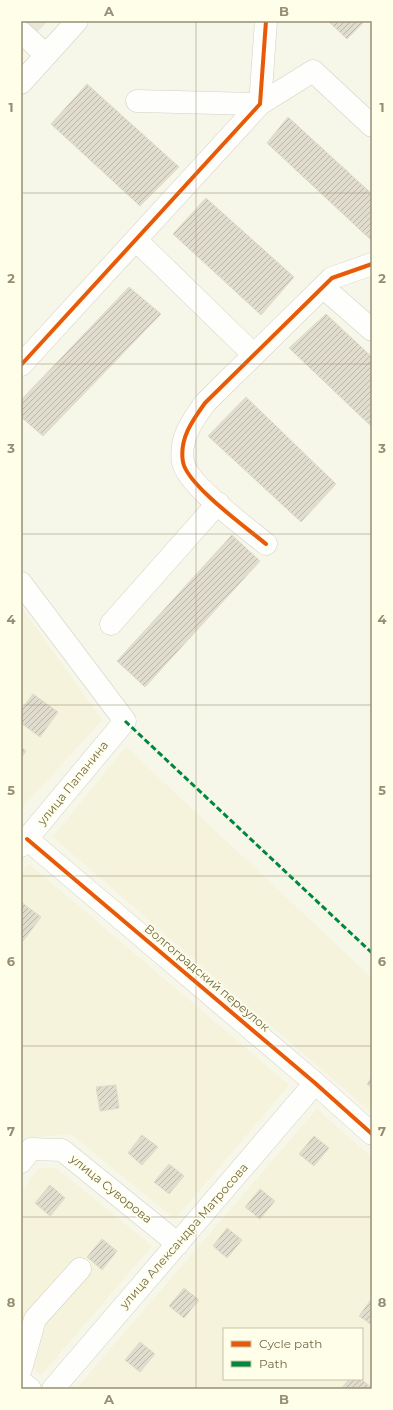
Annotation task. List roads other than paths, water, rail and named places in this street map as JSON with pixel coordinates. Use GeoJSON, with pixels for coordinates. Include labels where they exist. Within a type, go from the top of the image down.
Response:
{"type":"FeatureCollection","features":[{"type":"Feature","properties":{"kind":"street"},"geometry":{"type":"LineString","coordinates":[[21,83],[77,21]]}},
{"type":"Feature","properties":{"kind":"street"},"geometry":{"type":"LineString","coordinates":[[260,104],[266,21]]}},
{"type":"Feature","properties":{"kind":"street"},"geometry":{"type":"LineString","coordinates":[[21,32],[46,55]]}},
{"type":"Feature","properties":{"kind":"street"},"geometry":{"type":"LineString","coordinates":[[21,365],[260,104],[313,71],[372,126]]}},
{"type":"Feature","properties":{"kind":"street"},"geometry":{"type":"LineString","coordinates":[[137,101],[260,104]]}},
{"type":"Feature","properties":{"kind":"street"},"geometry":{"type":"LineString","coordinates":[[136,240],[254,355]]}},
{"type":"Feature","properties":{"kind":"street"},"geometry":{"type":"LineString","coordinates":[[266,544],[195,484],[183,463],[183,444],[189,424],[204,403],[332,278],[372,264]]}},
{"type":"Feature","properties":{"kind":"street"},"geometry":{"type":"LineString","coordinates":[[322,287],[372,330]]}},
{"type":"Feature","properties":{"kind":"street"},"geometry":{"type":"LineString","coordinates":[[111,624],[218,503]]}},
{"type":"Feature","properties":{"kind":"street","name":"улица Папанина"},"geometry":{"type":"LineString","coordinates":[[21,583],[125,721],[24,842]]}},
{"type":"Feature","properties":{"kind":"street","name":"Волгоградский переулок"},"geometry":{"type":"LineString","coordinates":[[24,842],[315,1083],[372,1134]]}},
{"type":"Feature","properties":{"kind":"street","name":"улица Александра Матросова"},"geometry":{"type":"LineString","coordinates":[[53,1389],[315,1083]]}},
{"type":"Feature","properties":{"kind":"street","name":"улица Суворова"},"geometry":{"type":"LineString","coordinates":[[21,1162],[31,1150],[62,1150],[178,1244]]}},
{"type":"Feature","properties":{"kind":"street"},"geometry":{"type":"LineString","coordinates":[[21,1369],[35,1319],[80,1269]]}},
{"type":"Feature","properties":{"kind":"street"},"geometry":{"type":"LineString","coordinates":[[21,1382],[30,1389]]}}]}
